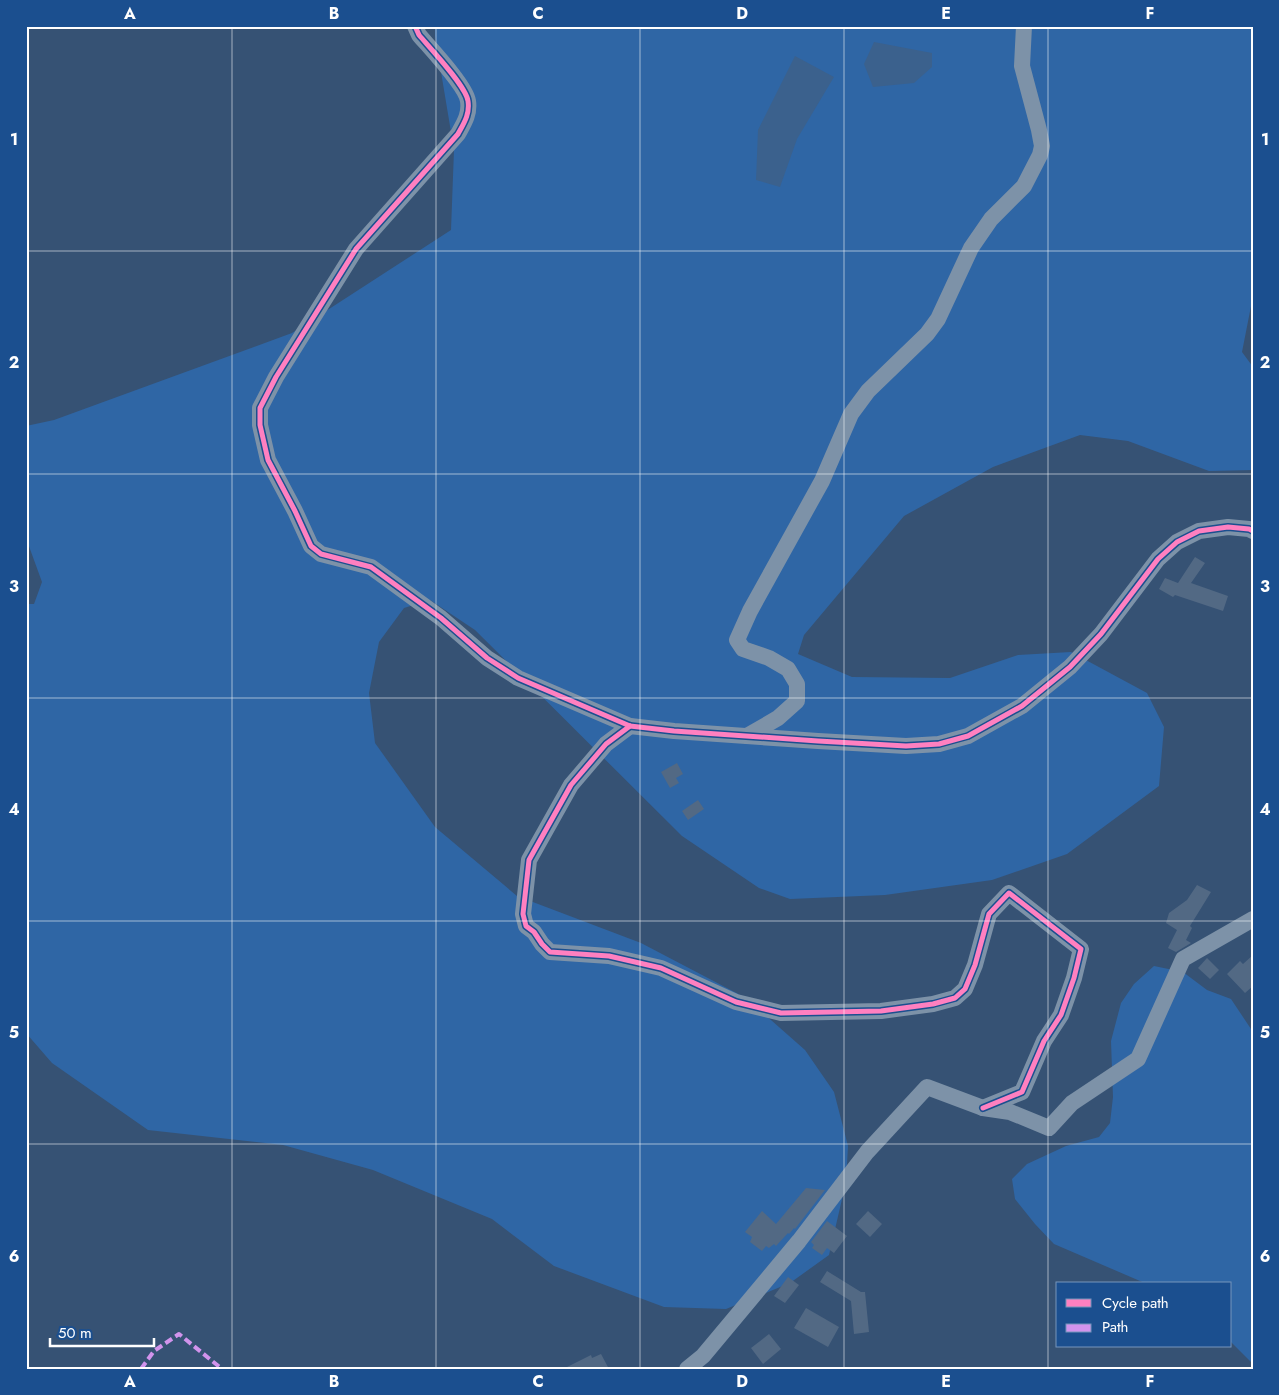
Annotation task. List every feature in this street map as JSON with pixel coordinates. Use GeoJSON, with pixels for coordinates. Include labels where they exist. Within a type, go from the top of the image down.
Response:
{"type":"FeatureCollection","features":[{"type":"Feature","properties":{"kind":"street"},"geometry":{"type":"LineString","coordinates":[[415,26],[419,35],[462,88],[468,100],[468,115],[458,134],[356,249],[276,377],[260,408],[260,425],[268,460],[311,546],[321,554],[371,567],[441,618],[487,658],[518,678],[630,726],[674,732],[906,746],[939,744],[968,736],[1022,706],[1070,667],[1101,634],[1158,560],[1176,542],[1198,531],[1228,527],[1253,531]]}},
{"type":"Feature","properties":{"kind":"street"},"geometry":{"type":"LineString","coordinates":[[747,736],[778,718],[797,701],[797,684],[788,669],[769,658],[742,649],[737,640],[750,611],[822,481],[852,414],[868,391],[927,334],[938,319],[971,248],[991,219],[1024,186],[1040,155],[1042,146],[1039,130],[1022,66],[1024,26]]}},
{"type":"Feature","properties":{"kind":"street"},"geometry":{"type":"LineString","coordinates":[[630,726],[606,744],[571,785],[529,860],[523,914],[526,926],[534,932],[542,944],[550,952],[609,956],[661,968],[736,1002],[780,1013],[881,1011],[933,1004],[955,998],[965,989],[975,965],[989,914],[1009,893],[1081,949],[1074,978],[1061,1014],[1044,1040],[1022,1092],[983,1108]]}},
{"type":"Feature","properties":{"kind":"street"},"geometry":{"type":"LineString","coordinates":[[687,1369],[703,1356],[799,1241],[867,1152],[927,1087],[983,1108],[1010,1112],[1048,1128],[1072,1102],[1138,1059],[1183,960],[1253,919]]}},
{"type":"Feature","properties":{"kind":"shaded area"},"geometry":{"type":"Polygon","coordinates":[[[435,26],[1253,26],[1253,296],[1242,352],[1253,367],[1253,470],[1209,471],[1128,441],[1080,435],[993,467],[904,516],[804,635],[798,654],[852,677],[950,678],[1018,655],[1071,652],[1147,693],[1164,727],[1159,786],[1067,854],[992,880],[885,895],[790,899],[759,888],[682,836],[475,630],[430,600],[404,608],[379,642],[369,693],[375,743],[435,827],[517,896],[641,943],[746,998],[805,1050],[834,1092],[848,1146],[846,1182],[829,1255],[790,1283],[726,1309],[664,1307],[554,1266],[492,1219],[373,1170],[283,1145],[148,1130],[52,1063],[26,1033],[26,604],[34,604],[42,582],[26,538],[26,426],[54,420],[292,333],[451,230],[454,150],[435,36],[435,26]]]}},
{"type":"Feature","properties":{"kind":"shaded area"},"geometry":{"type":"Polygon","coordinates":[[[874,42],[932,53],[932,67],[914,83],[873,87],[864,64],[874,42]]]}},
{"type":"Feature","properties":{"kind":"shaded area"},"geometry":{"type":"Polygon","coordinates":[[[795,56],[834,77],[797,139],[780,187],[756,180],[758,130],[795,56]]]}},
{"type":"Feature","properties":{"kind":"shaded area"},"geometry":{"type":"Polygon","coordinates":[[[1154,966],[1183,972],[1207,990],[1231,999],[1253,1032],[1253,1364],[1232,1343],[1232,1282],[1142,1282],[1054,1244],[1015,1199],[1012,1179],[1027,1164],[1066,1146],[1099,1137],[1110,1123],[1113,1097],[1111,1041],[1121,1003],[1134,984],[1154,966]]]}},
{"type":"Feature","properties":{"kind":"building"},"geometry":{"type":"Polygon","coordinates":[[[1195,557],[1205,563],[1191,583],[1228,596],[1223,611],[1175,595],[1173,597],[1159,589],[1165,578],[1178,583],[1195,557]]]}},
{"type":"Feature","properties":{"kind":"building"},"geometry":{"type":"Polygon","coordinates":[[[677,763],[683,774],[676,778],[679,783],[670,788],[661,772],[677,763]]]}},
{"type":"Feature","properties":{"kind":"building"},"geometry":{"type":"Polygon","coordinates":[[[698,800],[704,809],[688,820],[682,811],[698,800]]]}},
{"type":"Feature","properties":{"kind":"building"},"geometry":{"type":"Polygon","coordinates":[[[1197,885],[1211,892],[1190,926],[1192,928],[1186,940],[1191,943],[1176,952],[1168,948],[1177,930],[1166,923],[1169,913],[1187,900],[1197,885]]]}},
{"type":"Feature","properties":{"kind":"building"},"geometry":{"type":"Polygon","coordinates":[[[1253,955],[1253,986],[1245,993],[1227,974],[1240,961],[1243,964],[1253,955]]]}},
{"type":"Feature","properties":{"kind":"building"},"geometry":{"type":"Polygon","coordinates":[[[1207,958],[1219,970],[1210,979],[1198,968],[1207,958]]]}},
{"type":"Feature","properties":{"kind":"building"},"geometry":{"type":"Polygon","coordinates":[[[806,1188],[825,1190],[795,1229],[788,1233],[776,1246],[774,1244],[769,1248],[766,1246],[762,1251],[750,1242],[752,1237],[745,1232],[762,1211],[776,1224],[806,1188]]]}},
{"type":"Feature","properties":{"kind":"building"},"geometry":{"type":"Polygon","coordinates":[[[868,1211],[882,1224],[870,1237],[856,1224],[868,1211]]]}},
{"type":"Feature","properties":{"kind":"building"},"geometry":{"type":"Polygon","coordinates":[[[827,1221],[847,1236],[834,1253],[827,1248],[822,1255],[812,1248],[814,1245],[811,1242],[827,1221]]]}},
{"type":"Feature","properties":{"kind":"building"},"geometry":{"type":"Polygon","coordinates":[[[827,1271],[861,1292],[865,1292],[869,1332],[854,1334],[851,1301],[820,1282],[827,1271]]]}},
{"type":"Feature","properties":{"kind":"building"},"geometry":{"type":"Polygon","coordinates":[[[788,1277],[799,1285],[785,1303],[774,1296],[788,1277]]]}},
{"type":"Feature","properties":{"kind":"building"},"geometry":{"type":"Polygon","coordinates":[[[806,1308],[839,1327],[828,1347],[794,1328],[806,1308]]]}},
{"type":"Feature","properties":{"kind":"building"},"geometry":{"type":"Polygon","coordinates":[[[769,1334],[781,1349],[763,1364],[751,1348],[769,1334]]]}},
{"type":"Feature","properties":{"kind":"building"},"geometry":{"type":"Polygon","coordinates":[[[601,1354],[609,1369],[563,1369],[591,1355],[592,1358],[601,1354]]]}},
{"type":"Feature","properties":{"kind":"marked path"},"geometry":{"type":"LineString","coordinates":[[141,1369],[154,1351],[179,1334],[222,1369]]}},
{"type":"Feature","properties":{"kind":"cycle path"},"geometry":{"type":"LineString","coordinates":[[415,26],[419,35],[455,77],[466,94],[468,101],[466,118],[458,134],[356,249],[276,377],[260,408],[260,425],[268,460],[311,546],[321,554],[371,567],[441,618],[487,658],[518,678],[630,726],[818,741],[906,746],[939,744],[968,736],[1022,706],[1070,667],[1101,634],[1158,559],[1177,542],[1199,531],[1228,527],[1253,531]]}},
{"type":"Feature","properties":{"kind":"cycle path"},"geometry":{"type":"LineString","coordinates":[[630,726],[606,744],[571,785],[529,860],[523,914],[526,926],[534,932],[542,944],[550,952],[609,956],[661,968],[736,1002],[781,1013],[881,1011],[933,1004],[955,998],[965,989],[975,965],[989,914],[1009,893],[1081,949],[1074,978],[1061,1015],[1044,1041],[1022,1092],[983,1108]]}}]}
